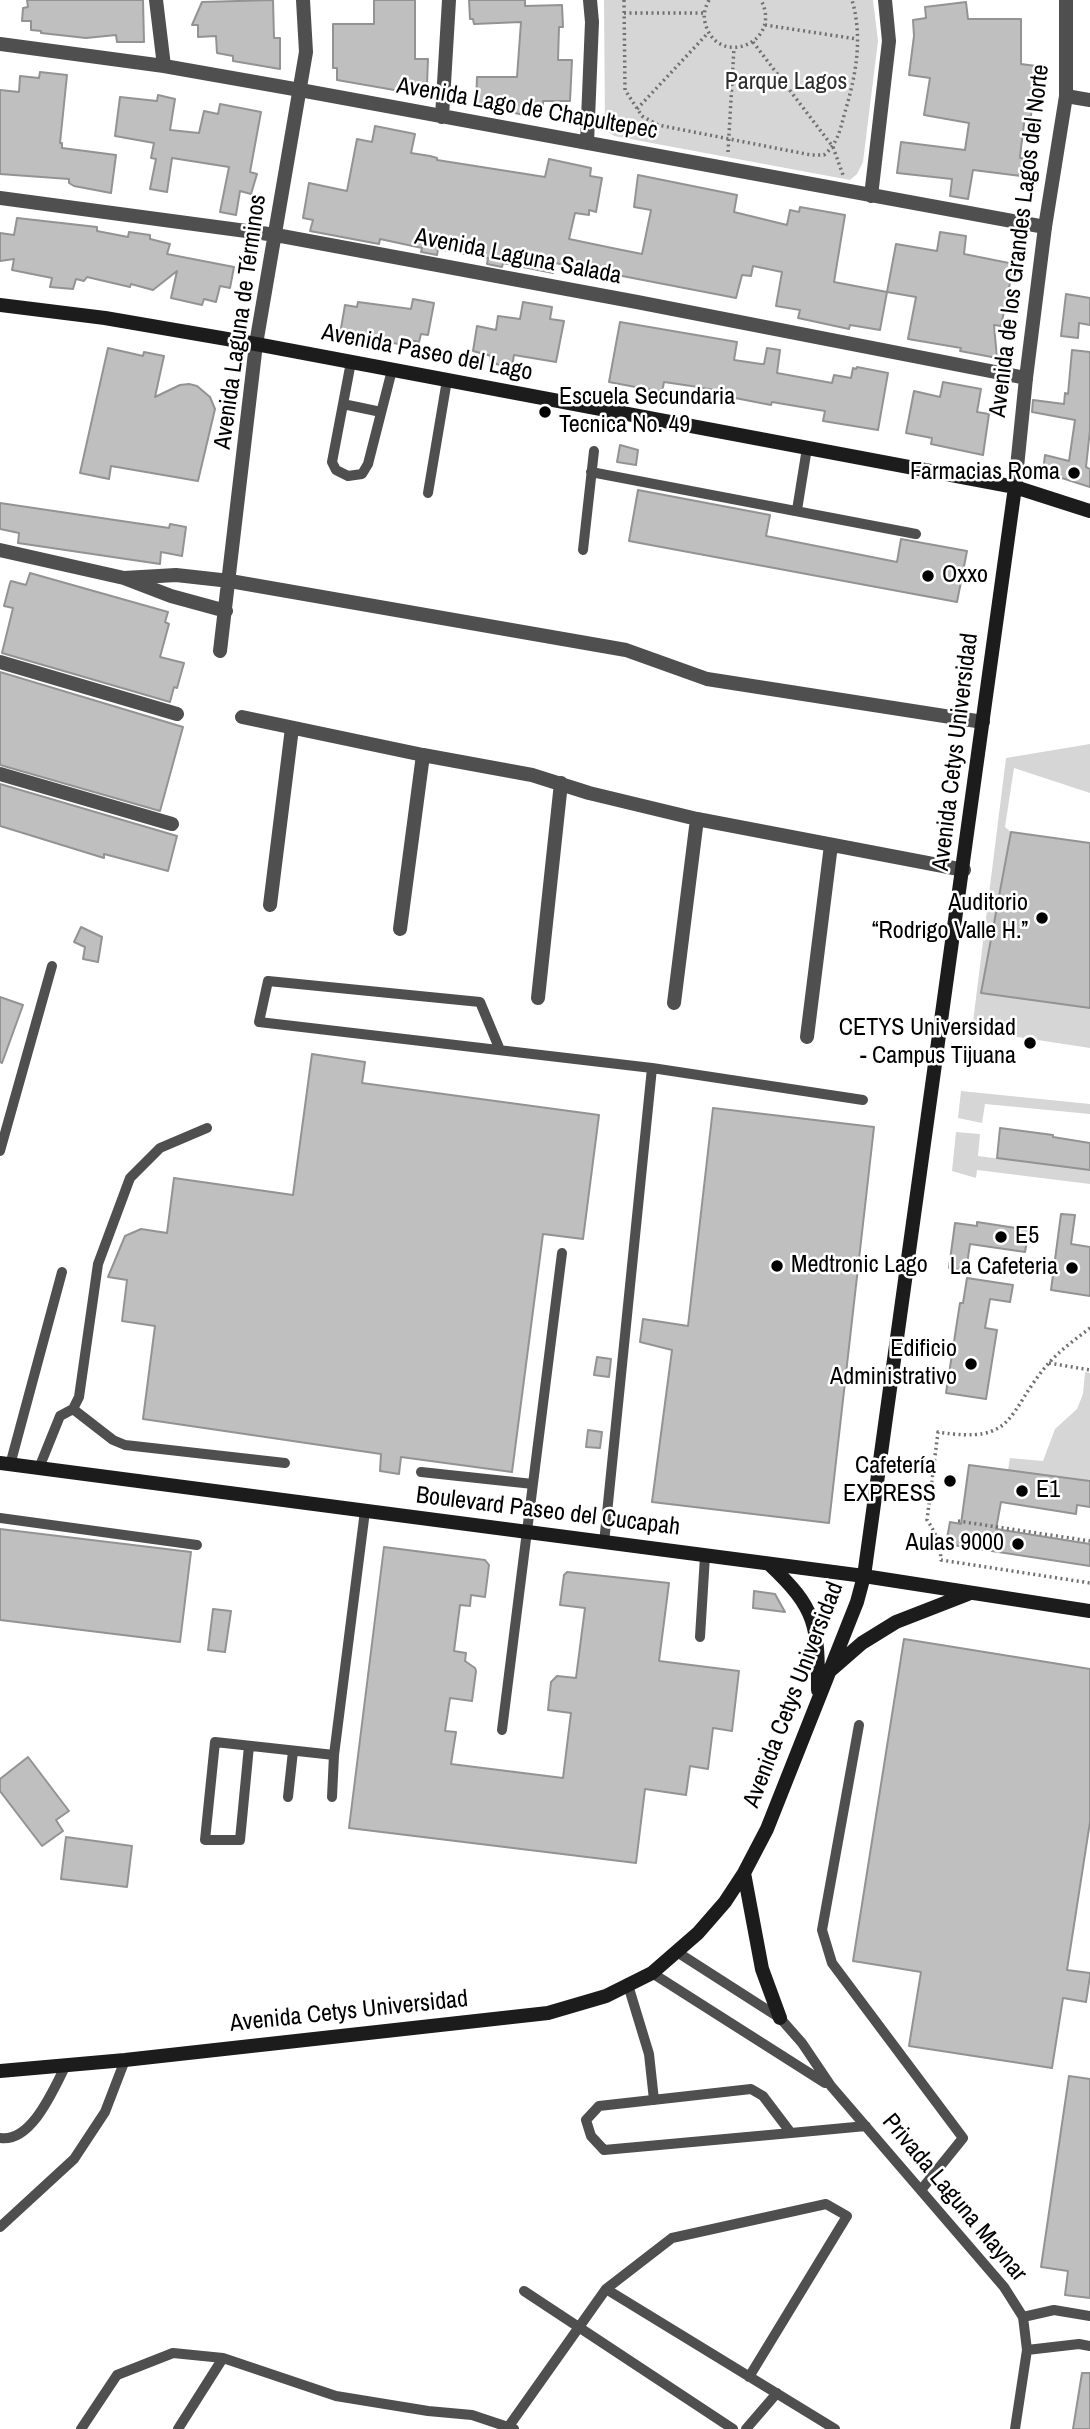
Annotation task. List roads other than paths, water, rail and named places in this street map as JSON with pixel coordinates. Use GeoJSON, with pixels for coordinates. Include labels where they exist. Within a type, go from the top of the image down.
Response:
{"type":"FeatureCollection","features":[{"type":"Feature","properties":{"kind":"main road","name":"Avenida Paseo del Lago"},"geometry":{"type":"LineString","coordinates":[[0,305],[105,317],[256,344],[1015,487],[1090,511]]}},
{"type":"Feature","properties":{"kind":"main road","name":"Avenida Cetys Universidad"},"geometry":{"type":"LineString","coordinates":[[0,2071],[125,2060],[548,2013],[606,1996],[652,1973],[698,1933],[725,1902],[744,1873],[767,1829],[857,1602],[864,1576],[1015,487]]}},
{"type":"Feature","properties":{"kind":"main road","name":"Boulevard Paseo del Cucapah"},"geometry":{"type":"LineString","coordinates":[[5,1464],[864,1576],[1090,1611]]}},
{"type":"Feature","properties":{"kind":"main road"},"geometry":{"type":"LineString","coordinates":[[769,1564],[805,1602],[813,1623],[818,1646],[818,1696]]}},
{"type":"Feature","properties":{"kind":"main road"},"geometry":{"type":"LineString","coordinates":[[828,1673],[862,1643],[896,1622],[969,1593]]}},
{"type":"Feature","properties":{"kind":"main road"},"geometry":{"type":"LineString","coordinates":[[744,1873],[762,1969],[780,2018]]}},
{"type":"Feature","properties":{"kind":"street"},"geometry":{"type":"LineString","coordinates":[[156,0],[164,66]]}},
{"type":"Feature","properties":{"kind":"street","name":"Avenida Laguna de Términos"},"geometry":{"type":"LineString","coordinates":[[220,650],[256,344],[306,52],[303,0]]}},
{"type":"Feature","properties":{"kind":"street"},"geometry":{"type":"LineString","coordinates":[[442,117],[449,0]]}},
{"type":"Feature","properties":{"kind":"street"},"geometry":{"type":"LineString","coordinates":[[587,143],[592,22],[590,0]]}},
{"type":"Feature","properties":{"kind":"street"},"geometry":{"type":"LineString","coordinates":[[871,197],[889,41],[885,0]]}},
{"type":"Feature","properties":{"kind":"street","name":"Avenida de los Grandes Lagos del Norte"},"geometry":{"type":"LineString","coordinates":[[1015,487],[1045,227],[1066,96],[1066,0]]}},
{"type":"Feature","properties":{"kind":"street","name":"Avenida Lago de Chapultepec"},"geometry":{"type":"LineString","coordinates":[[0,44],[164,66],[1045,227]]}},
{"type":"Feature","properties":{"kind":"street"},"geometry":{"type":"LineString","coordinates":[[1066,96],[1090,100]]}},
{"type":"Feature","properties":{"kind":"street","name":"Avenida Laguna Salada"},"geometry":{"type":"LineString","coordinates":[[0,198],[276,235],[1026,378]]}},
{"type":"Feature","properties":{"kind":"street"},"geometry":{"type":"LineString","coordinates":[[0,550],[124,578],[170,596],[226,611]]}},
{"type":"Feature","properties":{"kind":"street"},"geometry":{"type":"LineString","coordinates":[[124,578],[176,575],[230,581],[626,650],[707,679],[983,723]]}},
{"type":"Feature","properties":{"kind":"street"},"geometry":{"type":"LineString","coordinates":[[0,663],[177,714]]}},
{"type":"Feature","properties":{"kind":"street"},"geometry":{"type":"LineString","coordinates":[[242,717],[532,775],[589,793],[697,818],[964,870]]}},
{"type":"Feature","properties":{"kind":"street"},"geometry":{"type":"LineString","coordinates":[[270,905],[292,728]]}},
{"type":"Feature","properties":{"kind":"street"},"geometry":{"type":"LineString","coordinates":[[400,929],[423,755]]}},
{"type":"Feature","properties":{"kind":"street"},"geometry":{"type":"LineString","coordinates":[[0,774],[172,824]]}},
{"type":"Feature","properties":{"kind":"street"},"geometry":{"type":"LineString","coordinates":[[538,998],[561,783]]}},
{"type":"Feature","properties":{"kind":"street"},"geometry":{"type":"LineString","coordinates":[[674,1003],[697,818]]}},
{"type":"Feature","properties":{"kind":"street"},"geometry":{"type":"LineString","coordinates":[[807,1037],[831,845]]}},
{"type":"Feature","properties":{"kind":"lane"},"geometry":{"type":"LineString","coordinates":[[351,362],[332,462],[336,470],[348,476],[362,474],[368,464],[392,370]]}},
{"type":"Feature","properties":{"kind":"lane"},"geometry":{"type":"LineString","coordinates":[[428,493],[447,380]]}},
{"type":"Feature","properties":{"kind":"lane"},"geometry":{"type":"LineString","coordinates":[[343,404],[381,412]]}},
{"type":"Feature","properties":{"kind":"lane"},"geometry":{"type":"LineString","coordinates":[[797,510],[807,448]]}},
{"type":"Feature","properties":{"kind":"lane"},"geometry":{"type":"LineString","coordinates":[[583,550],[593,451]]}},
{"type":"Feature","properties":{"kind":"lane"},"geometry":{"type":"LineString","coordinates":[[591,472],[916,534]]}},
{"type":"Feature","properties":{"kind":"lane"},"geometry":{"type":"LineString","coordinates":[[0,1151],[52,966]]}},
{"type":"Feature","properties":{"kind":"lane"},"geometry":{"type":"LineString","coordinates":[[500,1050],[480,1002],[268,981],[259,1022],[652,1068],[863,1100]]}},
{"type":"Feature","properties":{"kind":"lane"},"geometry":{"type":"LineString","coordinates":[[604,1542],[652,1068]]}},
{"type":"Feature","properties":{"kind":"lane"},"geometry":{"type":"LineString","coordinates":[[39,1468],[60,1416],[72,1409],[79,1397],[98,1264],[130,1178],[160,1148],[207,1128]]}},
{"type":"Feature","properties":{"kind":"lane"},"geometry":{"type":"LineString","coordinates":[[502,1730],[562,1253]]}},
{"type":"Feature","properties":{"kind":"lane"},"geometry":{"type":"LineString","coordinates":[[5,1464],[62,1272]]}},
{"type":"Feature","properties":{"kind":"lane"},"geometry":{"type":"LineString","coordinates":[[72,1409],[113,1440],[125,1445],[285,1463]]}},
{"type":"Feature","properties":{"kind":"lane"},"geometry":{"type":"LineString","coordinates":[[421,1472],[533,1484]]}},
{"type":"Feature","properties":{"kind":"lane"},"geometry":{"type":"LineString","coordinates":[[332,1797],[334,1755],[365,1511]]}},
{"type":"Feature","properties":{"kind":"lane"},"geometry":{"type":"LineString","coordinates":[[0,1518],[197,1545]]}},
{"type":"Feature","properties":{"kind":"lane"},"geometry":{"type":"LineString","coordinates":[[700,1637],[705,1556]]}},
{"type":"Feature","properties":{"kind":"lane"},"geometry":{"type":"LineString","coordinates":[[859,1725],[822,1930],[832,1963],[963,2138],[921,2190]]}},
{"type":"Feature","properties":{"kind":"lane"},"geometry":{"type":"LineString","coordinates":[[249,1746],[240,1840],[205,1840],[215,1742],[334,1755]]}},
{"type":"Feature","properties":{"kind":"lane"},"geometry":{"type":"LineString","coordinates":[[288,1797],[293,1751]]}},
{"type":"Feature","properties":{"kind":"lane","name":"Privada Laguna Maynar"},"geometry":{"type":"LineString","coordinates":[[677,1952],[780,2018],[802,2043],[831,2086],[1004,2287],[1023,2317],[1027,2350],[1015,2429]]}},
{"type":"Feature","properties":{"kind":"lane","name":"Privada Laguna Maynar"},"geometry":{"type":"LineString","coordinates":[[652,1973],[831,2086]]}},
{"type":"Feature","properties":{"kind":"lane"},"geometry":{"type":"LineString","coordinates":[[628,1985],[649,2054],[654,2100]]}},
{"type":"Feature","properties":{"kind":"lane"},"geometry":{"type":"LineString","coordinates":[[0,2227],[74,2159],[105,2112],[125,2060]]}},
{"type":"Feature","properties":{"kind":"lane"},"geometry":{"type":"LineString","coordinates":[[0,2138],[7,2139],[35,2122],[66,2065]]}},
{"type":"Feature","properties":{"kind":"lane"},"geometry":{"type":"LineString","coordinates":[[791,2133],[763,2096],[751,2089],[599,2106],[586,2120],[591,2136],[604,2150],[791,2133],[866,2126]]}},
{"type":"Feature","properties":{"kind":"lane"},"geometry":{"type":"LineString","coordinates":[[81,2429],[117,2375],[173,2353],[223,2358],[336,2396],[428,2411],[472,2414],[512,2428],[606,2289],[672,2238],[826,2204],[847,2216],[749,2377]]}},
{"type":"Feature","properties":{"kind":"lane"},"geometry":{"type":"LineString","coordinates":[[606,2289],[835,2429]]}},
{"type":"Feature","properties":{"kind":"lane"},"geometry":{"type":"LineString","coordinates":[[524,2291],[733,2429]]}},
{"type":"Feature","properties":{"kind":"lane"},"geometry":{"type":"LineString","coordinates":[[1023,2317],[1054,2310],[1090,2316]]}},
{"type":"Feature","properties":{"kind":"lane"},"geometry":{"type":"LineString","coordinates":[[1027,2350],[1079,2344],[1090,2346]]}},
{"type":"Feature","properties":{"kind":"lane"},"geometry":{"type":"LineString","coordinates":[[178,2429],[223,2358]]}},
{"type":"Feature","properties":{"kind":"lane"},"geometry":{"type":"LineString","coordinates":[[746,2429],[777,2393]]}},
{"type":"Feature","properties":{"kind":"place","name":"Escuela Secundaria Tecnica No. 49"},"geometry":{"type":"Point","coordinates":[545,412]}},
{"type":"Feature","properties":{"kind":"place","name":"Farmacias Roma"},"geometry":{"type":"Point","coordinates":[1074,473]}},
{"type":"Feature","properties":{"kind":"place","name":"Oxxo"},"geometry":{"type":"Point","coordinates":[928,576]}},
{"type":"Feature","properties":{"kind":"place","name":"Auditorio “Rodrigo Valle H.”"},"geometry":{"type":"Point","coordinates":[1042,918]}},
{"type":"Feature","properties":{"kind":"place","name":"CETYS Universidad - Campus Tijuana"},"geometry":{"type":"Point","coordinates":[1030,1043]}},
{"type":"Feature","properties":{"kind":"place","name":"E5"},"geometry":{"type":"Point","coordinates":[1001,1237]}},
{"type":"Feature","properties":{"kind":"place","name":"Medtronic Lago"},"geometry":{"type":"Point","coordinates":[777,1266]}},
{"type":"Feature","properties":{"kind":"place","name":"La Cafeteria"},"geometry":{"type":"Point","coordinates":[1072,1268]}},
{"type":"Feature","properties":{"kind":"place","name":"Edificio Administrativo"},"geometry":{"type":"Point","coordinates":[971,1364]}},
{"type":"Feature","properties":{"kind":"place","name":"Cafetería EXPRESS"},"geometry":{"type":"Point","coordinates":[950,1481]}},
{"type":"Feature","properties":{"kind":"place","name":"E1"},"geometry":{"type":"Point","coordinates":[1022,1491]}},
{"type":"Feature","properties":{"kind":"place","name":"Aulas 9000"},"geometry":{"type":"Point","coordinates":[1018,1544]}},
{"type":"Feature","properties":{"kind":"park label","name":"Parque Lagos"},"geometry":{"type":"Point","coordinates":[786,83]}}]}
